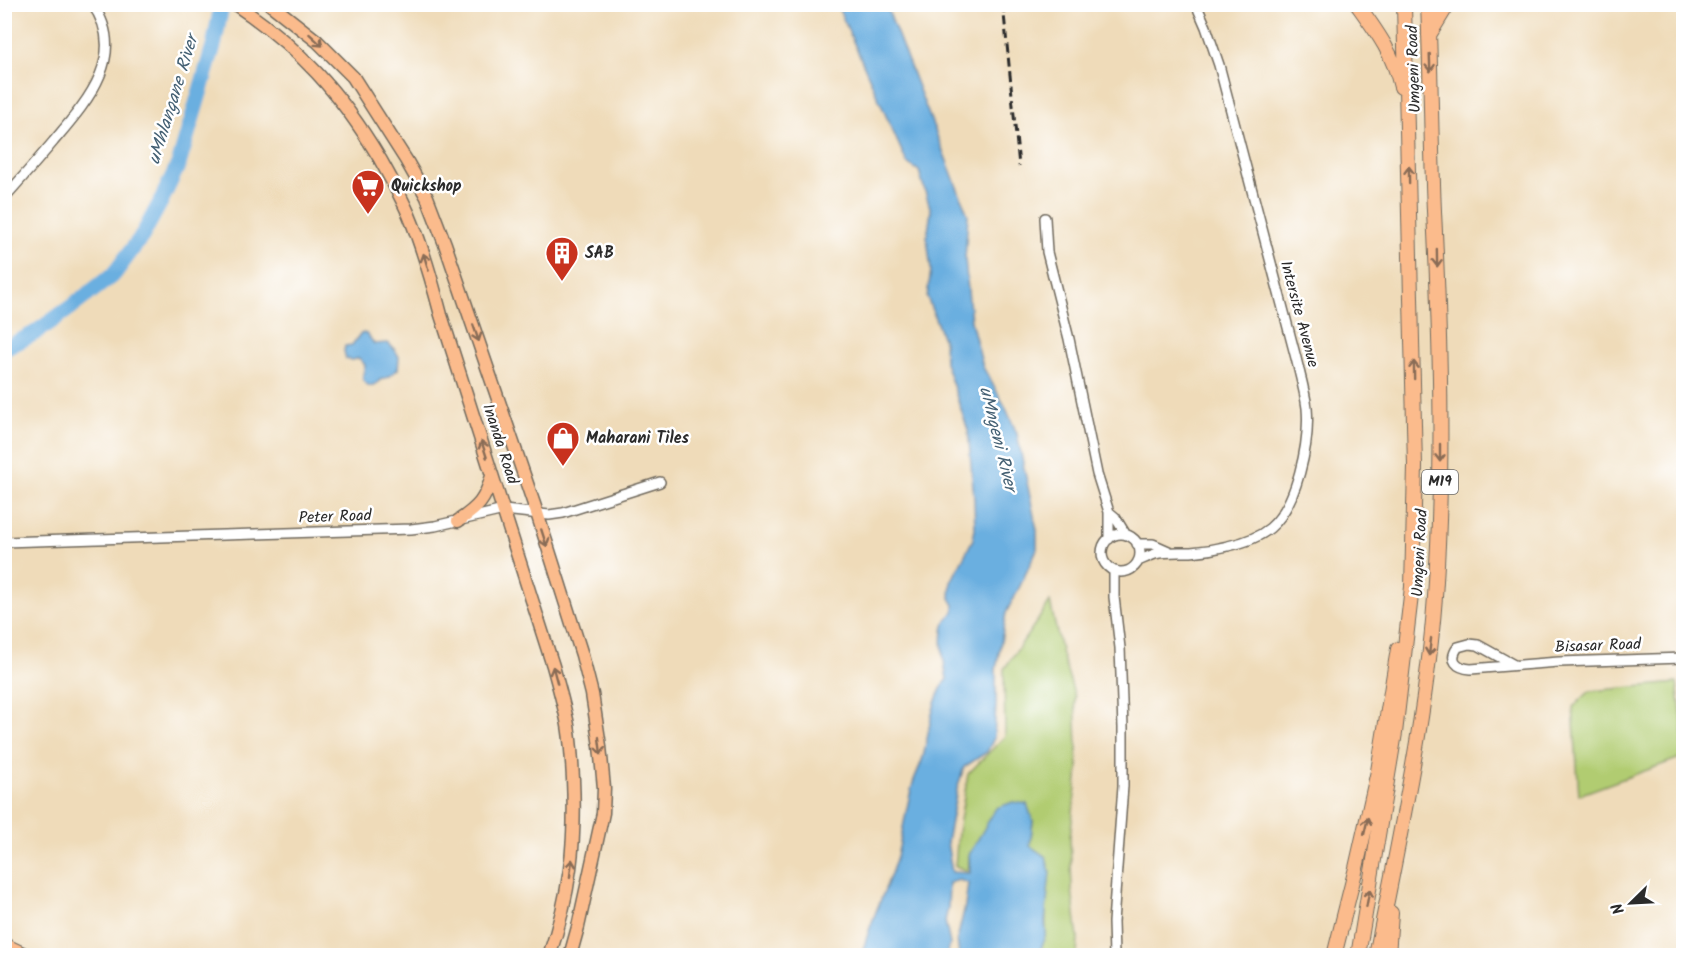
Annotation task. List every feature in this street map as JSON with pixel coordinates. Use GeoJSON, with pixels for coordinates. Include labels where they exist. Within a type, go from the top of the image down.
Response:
{"type":"FeatureCollection","features":[{"type":"Feature","properties":{"kind":"highway"},"geometry":{"type":"LineString","coordinates":[[1357,4],[1393,59],[1408,119]]}},
{"type":"Feature","properties":{"kind":"highway","name":"Umgeni Road"},"geometry":{"type":"LineString","coordinates":[[1358,956],[1395,733],[1411,599],[1416,466],[1404,4]]}},
{"type":"Feature","properties":{"kind":"highway","name":"Umgeni Road"},"geometry":{"type":"LineString","coordinates":[[1377,956],[1420,722],[1431,644],[1436,582],[1441,453],[1437,244],[1428,4]]}},
{"type":"Feature","properties":{"kind":"highway"},"geometry":{"type":"LineString","coordinates":[[1430,35],[1448,4]]}},
{"type":"Feature","properties":{"kind":"highway"},"geometry":{"type":"LineString","coordinates":[[1334,956],[1378,771],[1412,567]]}},
{"type":"Feature","properties":{"kind":"highway"},"geometry":{"type":"LineString","coordinates":[[1388,956],[1390,887]]}},
{"type":"Feature","properties":{"kind":"highway"},"geometry":{"type":"LineString","coordinates":[[4,945],[20,956]]}},
{"type":"Feature","properties":{"kind":"highway"},"geometry":{"type":"LineString","coordinates":[[4,945],[27,956]]}},
{"type":"Feature","properties":{"kind":"main road","name":"Inanda Road"},"geometry":{"type":"LineString","coordinates":[[235,4],[276,33],[307,61],[340,98],[398,190],[425,257],[553,666],[567,720],[574,802],[573,846],[570,876],[559,925],[549,956]]}},
{"type":"Feature","properties":{"kind":"main road","name":"Inanda Road"},"geometry":{"type":"LineString","coordinates":[[270,4],[317,41],[353,77],[427,197],[537,513],[582,655],[592,694],[604,788],[603,813],[570,956]]}},
{"type":"Feature","properties":{"kind":"main road"},"geometry":{"type":"LineString","coordinates":[[458,521],[482,501],[488,491],[492,476]]}},
{"type":"Feature","properties":{"kind":"street"},"geometry":{"type":"LineString","coordinates":[[4,198],[72,120],[96,87],[105,59],[106,45],[102,21],[92,4]]}},
{"type":"Feature","properties":{"kind":"street","name":"Intersite Avenue"},"geometry":{"type":"LineString","coordinates":[[1138,561],[1156,554],[1208,550],[1247,541],[1272,527],[1282,514],[1294,490],[1303,461],[1308,427],[1307,407],[1293,347],[1219,65],[1196,4]]}},
{"type":"Feature","properties":{"kind":"street"},"geometry":{"type":"LineString","coordinates":[[1045,218],[1047,252],[1069,339],[1097,474],[1110,513],[1109,539]]}},
{"type":"Feature","properties":{"kind":"street","name":"Peter Road"},"geometry":{"type":"LineString","coordinates":[[4,542],[411,529],[435,526],[504,510],[549,515],[564,513],[660,482]]}},
{"type":"Feature","properties":{"kind":"street"},"geometry":{"type":"LineString","coordinates":[[1110,513],[1139,549],[1138,561],[1130,570],[1114,571],[1105,564],[1102,554],[1105,543],[1117,535],[1126,535]]}},
{"type":"Feature","properties":{"kind":"street","name":"Intersite Avenue"},"geometry":{"type":"LineString","coordinates":[[1137,544],[1153,544],[1171,552]]}},
{"type":"Feature","properties":{"kind":"street"},"geometry":{"type":"LineString","coordinates":[[1114,571],[1123,728],[1123,786],[1113,922],[1114,956]]}},
{"type":"Feature","properties":{"kind":"street","name":"Bisasar Road"},"geometry":{"type":"LineString","coordinates":[[1514,665],[1473,644],[1458,647],[1454,654],[1456,663],[1462,669],[1571,661],[1683,658]]}},
{"type":"Feature","properties":{"kind":"green space"},"geometry":{"type":"Polygon","coordinates":[[[1050,602],[1062,655],[1075,697],[1078,771],[1070,837],[1072,889],[1078,938],[1077,955],[1039,955],[1046,933],[1046,857],[1030,846],[1033,821],[982,833],[969,855],[968,871],[955,866],[968,774],[1005,736],[1004,669],[1050,602]]]}},
{"type":"Feature","properties":{"kind":"green space"},"geometry":{"type":"Polygon","coordinates":[[[1677,683],[1683,726],[1683,757],[1579,795],[1573,707],[1590,691],[1677,683]]]}},
{"type":"Feature","properties":{"kind":"water","name":"uMngeni River"},"geometry":{"type":"Polygon","coordinates":[[[837,5],[886,5],[968,215],[965,259],[971,321],[983,367],[1005,406],[1017,434],[1037,530],[1037,549],[1006,613],[996,670],[994,738],[987,752],[964,767],[957,789],[947,842],[952,872],[970,873],[969,855],[996,808],[1013,802],[1027,804],[1033,821],[1030,846],[1046,857],[1050,871],[1046,933],[1039,955],[959,955],[957,940],[968,883],[959,880],[949,883],[945,921],[950,944],[947,955],[862,955],[897,856],[914,779],[923,757],[934,706],[947,679],[942,640],[944,625],[954,612],[954,605],[950,598],[951,582],[973,539],[975,529],[968,430],[945,362],[944,342],[927,297],[931,270],[927,238],[931,211],[919,171],[907,163],[837,5]]]}},
{"type":"Feature","properties":{"kind":"water"},"geometry":{"type":"Polygon","coordinates":[[[364,333],[374,344],[388,343],[399,357],[398,369],[370,386],[363,380],[365,365],[359,358],[346,359],[344,351],[345,346],[352,345],[360,334],[364,333]]]}},
{"type":"Feature","properties":{"kind":"waterway","name":"uMhlangane River"},"geometry":{"type":"LineString","coordinates":[[4,349],[35,333],[114,274],[142,236],[179,163],[214,44],[222,4]]}},
{"type":"Feature","properties":{"kind":"railway"},"geometry":{"type":"LineString","coordinates":[[1003,4],[1019,166]]}},
{"type":"Feature","properties":{"kind":"place","name":"Quickshop"},"geometry":{"type":"Point","coordinates":[368,215]}},
{"type":"Feature","properties":{"kind":"place","name":"SAB"},"geometry":{"type":"Point","coordinates":[562,282]}},
{"type":"Feature","properties":{"kind":"place","name":"Maharani Tiles"},"geometry":{"type":"Point","coordinates":[563,467]}}]}
